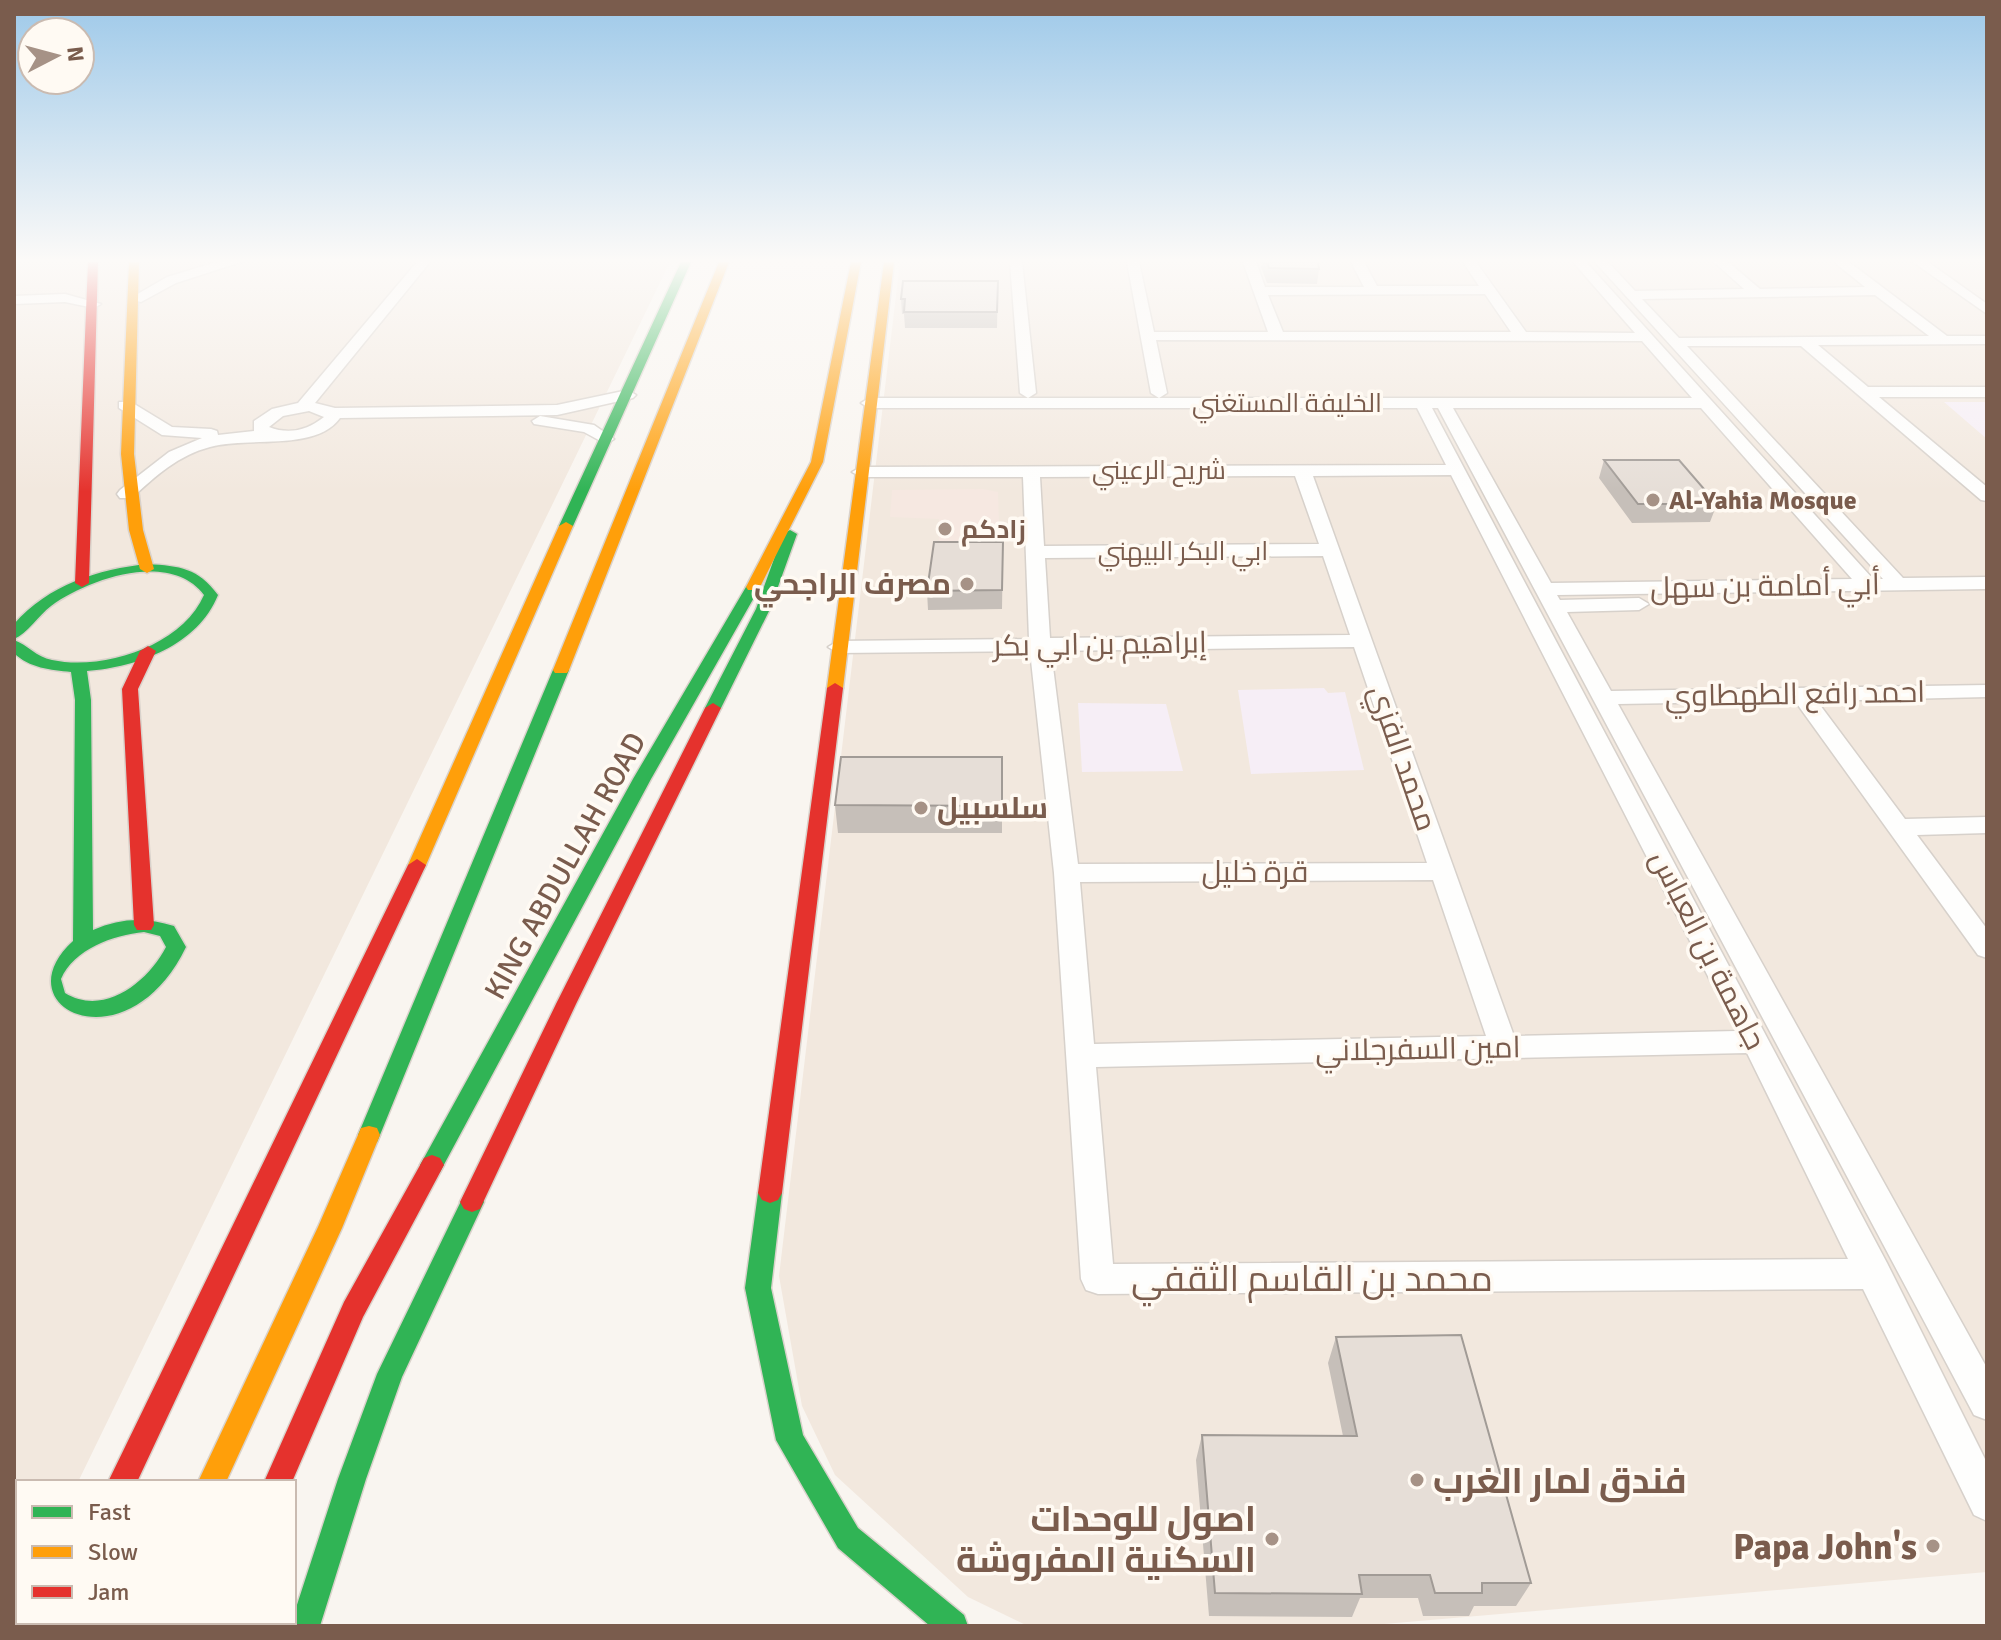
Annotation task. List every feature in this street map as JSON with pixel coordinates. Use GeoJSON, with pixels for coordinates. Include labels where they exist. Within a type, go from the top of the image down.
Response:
{"type":"FeatureCollection","features":[{"type":"Feature","properties":{"kind":"main road"},"geometry":{"type":"LineString","coordinates":[[82,583],[93,339]]}},
{"type":"Feature","properties":{"kind":"main road"},"geometry":{"type":"LineString","coordinates":[[132,339],[125,405],[126,494],[136,544],[147,569]]}},
{"type":"Feature","properties":{"kind":"main road"},"geometry":{"type":"LineString","coordinates":[[126,1480],[450,796],[487,701],[653,339]]}},
{"type":"Feature","properties":{"kind":"main road","name":"KING ABDULLAH ROAD"},"geometry":{"type":"LineString","coordinates":[[213,1480],[330,1228],[531,746],[694,339]]}},
{"type":"Feature","properties":{"kind":"main road","name":"KING ABDULLAH ROAD"},"geometry":{"type":"LineString","coordinates":[[279,1480],[353,1310],[642,779],[743,606],[817,462],[843,339]]}},
{"type":"Feature","properties":{"kind":"main road"},"geometry":{"type":"LineString","coordinates":[[878,339],[758,1288],[790,1440],[848,1538],[953,1626]]}},
{"type":"Feature","properties":{"kind":"main road"},"geometry":{"type":"LineString","coordinates":[[305,1626],[352,1479],[390,1374],[566,1004],[763,609],[817,462]]}},
{"type":"Feature","properties":{"kind":"main road"},"geometry":{"type":"LineString","coordinates":[[147,569],[187,573],[204,582],[211,595],[207,611],[190,628],[148,651],[114,661],[78,666],[34,662],[15,645],[22,614],[53,596],[115,573],[147,569]]}},
{"type":"Feature","properties":{"kind":"main road"},"geometry":{"type":"LineString","coordinates":[[144,925],[130,689],[148,651]]}},
{"type":"Feature","properties":{"kind":"main road"},"geometry":{"type":"LineString","coordinates":[[78,666],[83,700],[83,943]]}},
{"type":"Feature","properties":{"kind":"main road"},"geometry":{"type":"LineString","coordinates":[[144,925],[157,927],[174,938],[175,957],[160,979],[116,1004],[100,1008],[70,1006],[54,994],[54,974],[60,963],[83,943],[113,930],[144,925]]}},
{"type":"Feature","properties":{"kind":"main road"},"geometry":{"type":"LineString","coordinates":[[141,1448],[141,1480]]}},
{"type":"Feature","properties":{"kind":"main road"},"geometry":{"type":"LineString","coordinates":[[313,1537],[352,1479]]}},
{"type":"Feature","properties":{"kind":"street"},"geometry":{"type":"LineString","coordinates":[[303,407],[360,339]]}},
{"type":"Feature","properties":{"kind":"street"},"geometry":{"type":"LineString","coordinates":[[125,405],[168,432],[203,435],[265,430],[299,435],[327,414],[384,339]]}},
{"type":"Feature","properties":{"kind":"street"},"geometry":{"type":"LineString","coordinates":[[1023,339],[1028,393]]}},
{"type":"Feature","properties":{"kind":"street"},"geometry":{"type":"LineString","coordinates":[[1149,339],[1159,393]]}},
{"type":"Feature","properties":{"kind":"street"},"geometry":{"type":"LineString","coordinates":[[1646,339],[1867,584]]}},
{"type":"Feature","properties":{"kind":"street"},"geometry":{"type":"LineString","coordinates":[[1671,339],[1898,584]]}},
{"type":"Feature","properties":{"kind":"street"},"geometry":{"type":"LineString","coordinates":[[1674,342],[1987,340]]}},
{"type":"Feature","properties":{"kind":"street"},"geometry":{"type":"LineString","coordinates":[[1804,341],[1986,494]]}},
{"type":"Feature","properties":{"kind":"street"},"geometry":{"type":"LineString","coordinates":[[1865,392],[1987,392]]}},
{"type":"Feature","properties":{"kind":"street","name":"الخليفة المستغني"},"geometry":{"type":"LineString","coordinates":[[870,398],[1159,393],[1702,400]]}},
{"type":"Feature","properties":{"kind":"street"},"geometry":{"type":"LineString","coordinates":[[327,414],[557,410],[628,395]]}},
{"type":"Feature","properties":{"kind":"street","name":"الخليفة المستغني"},"geometry":{"type":"LineString","coordinates":[[870,398],[1432,403],[1702,400]]}},
{"type":"Feature","properties":{"kind":"street","name":"جاهمة بن العباس"},"geometry":{"type":"LineString","coordinates":[[1432,403],[1458,470],[1875,1274],[1987,1502]]}},
{"type":"Feature","properties":{"kind":"street","name":"جاهمة بن العباس"},"geometry":{"type":"LineString","coordinates":[[1432,403],[1549,597],[1987,1403]]}},
{"type":"Feature","properties":{"kind":"street"},"geometry":{"type":"LineString","coordinates":[[126,494],[151,469],[181,450],[212,440],[265,430],[278,412],[303,407],[327,414],[548,421],[588,428],[606,439]]}},
{"type":"Feature","properties":{"kind":"street","name":"محمد الفزي"},"geometry":{"type":"LineString","coordinates":[[1302,470],[1504,1047]]}},
{"type":"Feature","properties":{"kind":"street","name":"شريح الرعيني"},"geometry":{"type":"LineString","coordinates":[[861,472],[1458,470]]}},
{"type":"Feature","properties":{"kind":"street","name":"محمد بن القاسم الثقفي"},"geometry":{"type":"LineString","coordinates":[[1031,471],[1040,645],[1067,873],[1098,1279],[1875,1274]]}},
{"type":"Feature","properties":{"kind":"street","name":"ابي البكر البيهني"},"geometry":{"type":"LineString","coordinates":[[1035,552],[1330,550]]}},
{"type":"Feature","properties":{"kind":"street","name":"أبي أمامة بن سهل"},"geometry":{"type":"LineString","coordinates":[[1549,597],[1867,584],[1987,583]]}},
{"type":"Feature","properties":{"kind":"street","name":"أبي أمامة بن سهل"},"geometry":{"type":"LineString","coordinates":[[1549,597],[1987,598]]}},
{"type":"Feature","properties":{"kind":"street","name":"إبراهيم بن ابي بكر"},"geometry":{"type":"LineString","coordinates":[[838,647],[1362,641]]}},
{"type":"Feature","properties":{"kind":"street","name":"احمد رافع الطهطاوي"},"geometry":{"type":"LineString","coordinates":[[1603,698],[1987,691]]}},
{"type":"Feature","properties":{"kind":"street"},"geometry":{"type":"LineString","coordinates":[[1801,694],[1987,948]]}},
{"type":"Feature","properties":{"kind":"street"},"geometry":{"type":"LineString","coordinates":[[1900,827],[1987,825]]}},
{"type":"Feature","properties":{"kind":"street","name":"قرة خليل"},"geometry":{"type":"LineString","coordinates":[[1067,873],[1442,871]]}},
{"type":"Feature","properties":{"kind":"street","name":"امين السفرجلاني"},"geometry":{"type":"LineString","coordinates":[[1080,1056],[1756,1042]]}},
{"type":"Feature","properties":{"kind":"shaded area"},"geometry":{"type":"Polygon","coordinates":[[[14,339],[633,339],[79,1480],[16,1480],[14,1615],[14,339]]]}},
{"type":"Feature","properties":{"kind":"shaded area"},"geometry":{"type":"Polygon","coordinates":[[[891,339],[1987,339],[1987,1572],[1361,1626],[1028,1626],[968,1597],[835,1475],[802,1406],[779,1276],[891,339]]]}},
{"type":"Feature","properties":{"kind":"shaded area"},"geometry":{"type":"Polygon","coordinates":[[[1944,402],[1987,402],[1987,439],[1944,402]]]}},
{"type":"Feature","properties":{"kind":"shaded area"},"geometry":{"type":"Polygon","coordinates":[[[983,489],[998,492],[1000,556],[939,556],[939,519],[890,517],[892,490],[983,489]]]}},
{"type":"Feature","properties":{"kind":"shaded area"},"geometry":{"type":"Polygon","coordinates":[[[1324,688],[1328,693],[1345,692],[1364,770],[1251,774],[1238,690],[1324,688]]]}},
{"type":"Feature","properties":{"kind":"shaded area"},"geometry":{"type":"Polygon","coordinates":[[[1078,703],[1166,704],[1183,771],[1082,772],[1078,703]]]}},
{"type":"Feature","properties":{"kind":"building"},"geometry":{"type":"Polygon","coordinates":[[[1604,460],[1679,460],[1717,504],[1638,504],[1604,460]]]}},
{"type":"Feature","properties":{"kind":"building","name":"مصرف الراجحي"},"geometry":{"type":"Polygon","coordinates":[[[934,542],[1003,542],[1002,590],[927,591],[934,542]]]}},
{"type":"Feature","properties":{"kind":"building"},"geometry":{"type":"Polygon","coordinates":[[[841,757],[1002,757],[1002,806],[835,805],[841,757]]]}},
{"type":"Feature","properties":{"kind":"building"},"geometry":{"type":"Polygon","coordinates":[[[1461,1335],[1531,1583],[1482,1583],[1482,1593],[1435,1593],[1430,1575],[1359,1575],[1362,1594],[1215,1593],[1202,1435],[1357,1436],[1336,1337],[1461,1335]]]}},
{"type":"Feature","properties":{"kind":"traffic: fast"},"geometry":{"type":"LineString","coordinates":[[566,526],[651,339]]}},
{"type":"Feature","properties":{"kind":"traffic: fast"},"geometry":{"type":"LineString","coordinates":[[713,708],[763,609],[790,534]]}},
{"type":"Feature","properties":{"kind":"traffic: fast"},"geometry":{"type":"LineString","coordinates":[[14,634],[28,617],[48,601],[71,588],[122,571],[148,568],[172,570],[197,578],[211,595],[202,615],[185,631],[167,643],[122,660],[74,667],[52,665],[30,659],[14,645]]}},
{"type":"Feature","properties":{"kind":"traffic: fast"},"geometry":{"type":"LineString","coordinates":[[432,1165],[642,779],[753,587]]}},
{"type":"Feature","properties":{"kind":"traffic: fast"},"geometry":{"type":"LineString","coordinates":[[78,666],[83,700],[83,943]]}},
{"type":"Feature","properties":{"kind":"traffic: fast"},"geometry":{"type":"LineString","coordinates":[[369,1135],[561,670]]}},
{"type":"Feature","properties":{"kind":"traffic: fast"},"geometry":{"type":"LineString","coordinates":[[144,925],[167,931],[176,947],[158,976],[143,989],[108,1008],[90,1011],[73,1008],[58,999],[51,979],[55,970],[73,951],[107,932],[144,925]]}},
{"type":"Feature","properties":{"kind":"traffic: fast"},"geometry":{"type":"LineString","coordinates":[[770,1193],[758,1288],[790,1440],[848,1538],[953,1626]]}},
{"type":"Feature","properties":{"kind":"traffic: fast"},"geometry":{"type":"LineString","coordinates":[[305,1626],[352,1479],[390,1374],[472,1202]]}},
{"type":"Feature","properties":{"kind":"traffic: slow"},"geometry":{"type":"LineString","coordinates":[[131,339],[127,454],[136,530],[147,569]]}},
{"type":"Feature","properties":{"kind":"traffic: slow"},"geometry":{"type":"LineString","coordinates":[[561,670],[693,339]]}},
{"type":"Feature","properties":{"kind":"traffic: slow"},"geometry":{"type":"LineString","coordinates":[[753,587],[817,462],[841,339]]}},
{"type":"Feature","properties":{"kind":"traffic: slow"},"geometry":{"type":"LineString","coordinates":[[835,688],[879,339]]}},
{"type":"Feature","properties":{"kind":"traffic: slow"},"geometry":{"type":"LineString","coordinates":[[417,865],[566,526]]}},
{"type":"Feature","properties":{"kind":"traffic: slow"},"geometry":{"type":"LineString","coordinates":[[213,1480],[330,1228],[369,1135]]}},
{"type":"Feature","properties":{"kind":"traffic: jam"},"geometry":{"type":"LineString","coordinates":[[82,583],[90,339]]}},
{"type":"Feature","properties":{"kind":"traffic: jam"},"geometry":{"type":"LineString","coordinates":[[144,925],[130,689],[148,651]]}},
{"type":"Feature","properties":{"kind":"traffic: jam"},"geometry":{"type":"LineString","coordinates":[[770,1193],[835,688]]}},
{"type":"Feature","properties":{"kind":"traffic: jam"},"geometry":{"type":"LineString","coordinates":[[472,1202],[713,708]]}},
{"type":"Feature","properties":{"kind":"traffic: jam"},"geometry":{"type":"LineString","coordinates":[[123,1480],[417,865]]}},
{"type":"Feature","properties":{"kind":"traffic: jam"},"geometry":{"type":"LineString","coordinates":[[279,1480],[353,1310],[432,1165]]}},
{"type":"Feature","properties":{"kind":"place","name":"Al-Yahia Mosque"},"geometry":{"type":"Point","coordinates":[1653,500]}},
{"type":"Feature","properties":{"kind":"place","name":"زادكم"},"geometry":{"type":"Point","coordinates":[945,529]}},
{"type":"Feature","properties":{"kind":"place","name":"مصرف الراجحي"},"geometry":{"type":"Point","coordinates":[967,584]}},
{"type":"Feature","properties":{"kind":"place","name":"سلسبيل"},"geometry":{"type":"Point","coordinates":[921,808]}},
{"type":"Feature","properties":{"kind":"place","name":"فندق لمار الغرب"},"geometry":{"type":"Point","coordinates":[1417,1480]}},
{"type":"Feature","properties":{"kind":"place","name":"اصول للوحدات السكنية المفروشة"},"geometry":{"type":"Point","coordinates":[1272,1539]}},
{"type":"Feature","properties":{"kind":"place","name":"Papa John's"},"geometry":{"type":"Point","coordinates":[1933,1546]}}]}
